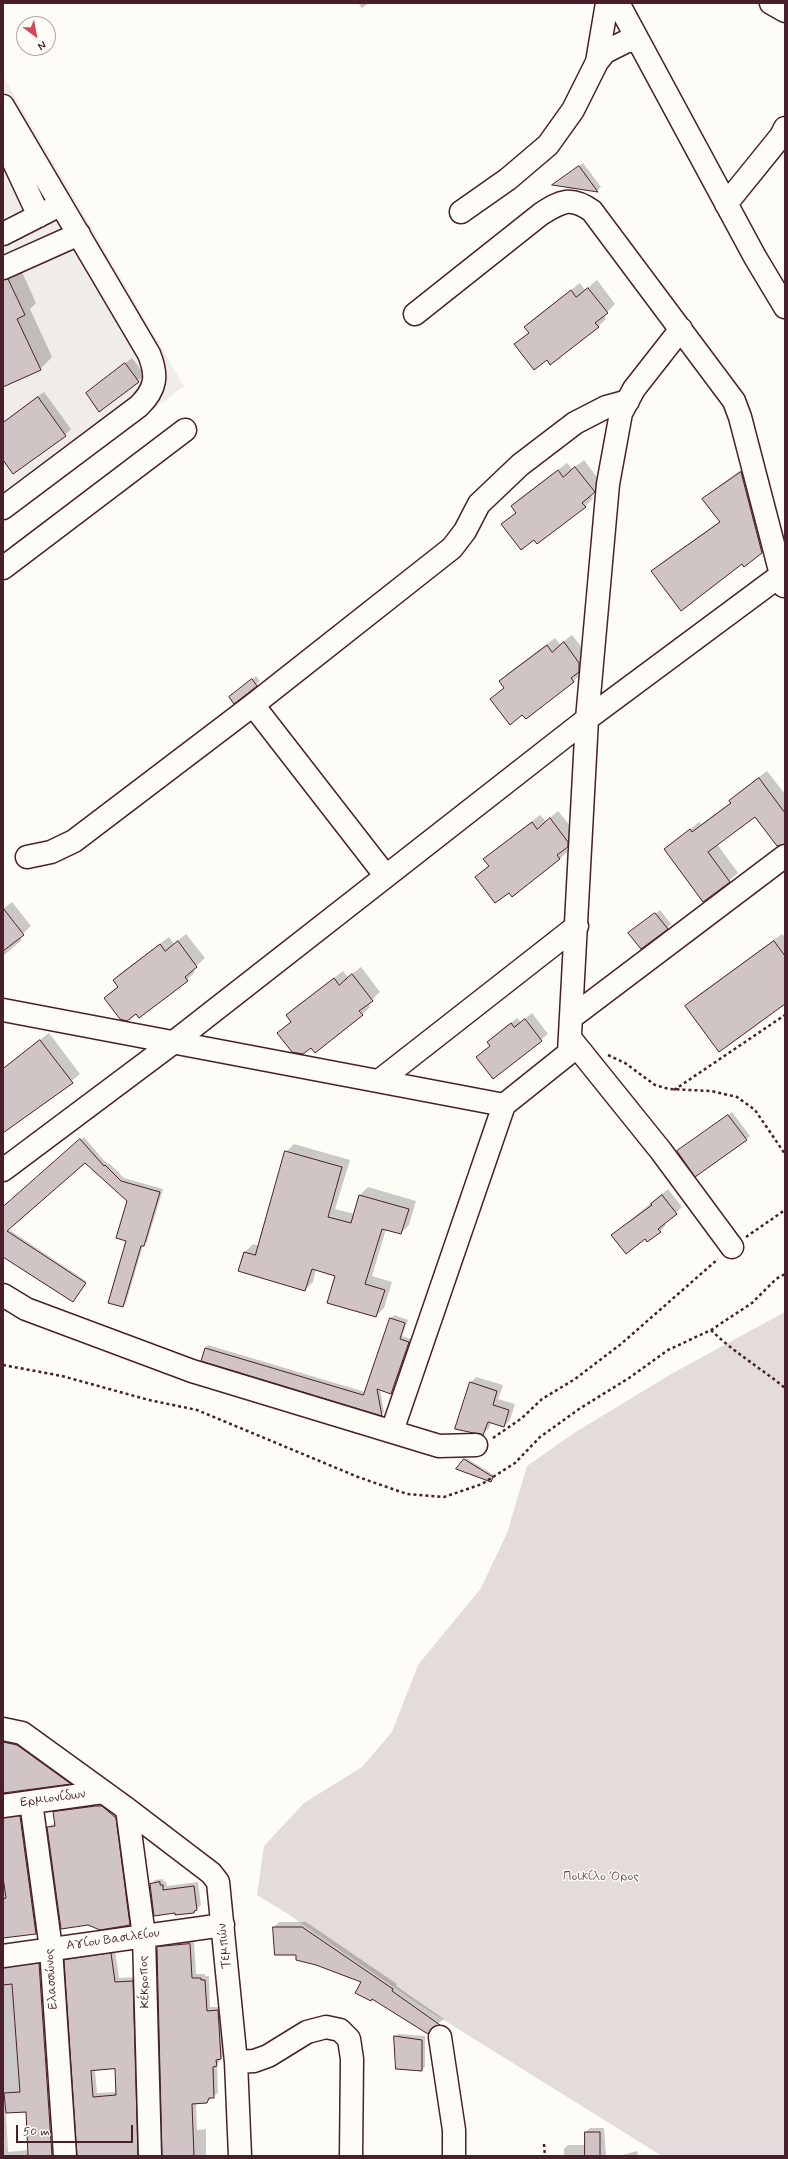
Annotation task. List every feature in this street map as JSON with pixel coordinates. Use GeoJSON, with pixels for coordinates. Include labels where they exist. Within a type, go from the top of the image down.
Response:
{"type":"FeatureCollection","features":[{"type":"Feature","properties":{"kind":"street"},"geometry":{"type":"LineString","coordinates":[[461,212],[508,178],[548,145],[573,110],[596,62],[607,3]]}},
{"type":"Feature","properties":{"kind":"street"},"geometry":{"type":"LineString","coordinates":[[618,3],[755,257],[785,307]]}},
{"type":"Feature","properties":{"kind":"street"},"geometry":{"type":"LineString","coordinates":[[772,3],[785,11]]}},
{"type":"Feature","properties":{"kind":"street"},"geometry":{"type":"LineString","coordinates":[[596,62],[605,52],[617,44],[627,41],[638,41]]}},
{"type":"Feature","properties":{"kind":"street"},"geometry":{"type":"LineString","coordinates":[[3,106],[149,354],[156,370],[152,387],[147,398],[139,406],[3,508]]}},
{"type":"Feature","properties":{"kind":"street"},"geometry":{"type":"LineString","coordinates":[[726,204],[759,165],[781,136],[785,128]]}},
{"type":"Feature","properties":{"kind":"street"},"geometry":{"type":"LineString","coordinates":[[3,139],[39,216]]}},
{"type":"Feature","properties":{"kind":"street"},"geometry":{"type":"LineString","coordinates":[[3,1170],[174,1042],[385,875],[587,719],[784,578],[738,412],[725,387],[592,211],[581,203],[566,201],[556,204],[541,214],[415,314]]}},
{"type":"Feature","properties":{"kind":"street"},"geometry":{"type":"LineString","coordinates":[[3,234],[61,205]]}},
{"type":"Feature","properties":{"kind":"street"},"geometry":{"type":"LineString","coordinates":[[3,268],[78,234]]}},
{"type":"Feature","properties":{"kind":"street"},"geometry":{"type":"LineString","coordinates":[[392,1431],[504,1105],[569,1053],[574,1034],[577,926],[587,719],[608,484],[621,413],[634,388],[681,330]]}},
{"type":"Feature","properties":{"kind":"street"},"geometry":{"type":"LineString","coordinates":[[27,857],[51,852],[74,841],[253,705],[452,548],[465,531],[479,504],[520,465],[575,423],[606,407],[628,401]]}},
{"type":"Feature","properties":{"kind":"street"},"geometry":{"type":"LineString","coordinates":[[3,568],[185,430]]}},
{"type":"Feature","properties":{"kind":"street"},"geometry":{"type":"LineString","coordinates":[[253,705],[385,875]]}},
{"type":"Feature","properties":{"kind":"street"},"geometry":{"type":"LineString","coordinates":[[574,1034],[785,856]]}},
{"type":"Feature","properties":{"kind":"street"},"geometry":{"type":"LineString","coordinates":[[378,1081],[577,926]]}},
{"type":"Feature","properties":{"kind":"street"},"geometry":{"type":"LineString","coordinates":[[3,1010],[504,1105]]}},
{"type":"Feature","properties":{"kind":"street"},"geometry":{"type":"LineString","coordinates":[[574,1034],[732,1247]]}},
{"type":"Feature","properties":{"kind":"street"},"geometry":{"type":"LineString","coordinates":[[3,1295],[26,1309],[192,1371],[439,1446],[476,1445]]}},
{"type":"Feature","properties":{"kind":"street","name":"Τεμπών"},"geometry":{"type":"LineString","coordinates":[[3,1729],[22,1732],[127,1809],[210,1873],[218,1882],[236,2062],[240,2156]]}},
{"type":"Feature","properties":{"kind":"street","name":"Ερμιονίδων"},"geometry":{"type":"LineString","coordinates":[[3,1806],[103,1792]]}},
{"type":"Feature","properties":{"kind":"street","name":"Ελασσώνος"},"geometry":{"type":"LineString","coordinates":[[31,1802],[51,1949],[65,2156]]}},
{"type":"Feature","properties":{"kind":"street","name":"Κέκροπος"},"geometry":{"type":"LineString","coordinates":[[127,1809],[144,1936],[150,2156]]}},
{"type":"Feature","properties":{"kind":"street","name":"Αγίου Βασιλείου"},"geometry":{"type":"LineString","coordinates":[[3,1956],[223,1925]]}},
{"type":"Feature","properties":{"kind":"street"},"geometry":{"type":"LineString","coordinates":[[236,2062],[254,2061],[268,2056],[307,2032],[326,2027],[340,2030],[349,2039],[352,2059],[351,2156]]}},
{"type":"Feature","properties":{"kind":"street"},"geometry":{"type":"LineString","coordinates":[[440,2037],[454,2130],[454,2156]]}},
{"type":"Feature","properties":{"kind":"path"},"geometry":{"type":"LineString","coordinates":[[674,1090],[785,1016]]}},
{"type":"Feature","properties":{"kind":"path"},"geometry":{"type":"LineString","coordinates":[[574,1034],[597,1050],[625,1063],[655,1085],[674,1090],[711,1091],[737,1097],[755,1110],[785,1154]]}},
{"type":"Feature","properties":{"kind":"path"},"geometry":{"type":"LineString","coordinates":[[476,1445],[497,1437],[522,1418],[542,1399],[575,1379],[621,1344],[732,1247],[785,1210]]}},
{"type":"Feature","properties":{"kind":"path"},"geometry":{"type":"LineString","coordinates":[[785,1274],[776,1279],[752,1303],[711,1330],[725,1344],[758,1366],[785,1388]]}},
{"type":"Feature","properties":{"kind":"path"},"geometry":{"type":"LineString","coordinates":[[544,2144],[545,2156]]}},
{"type":"Feature","properties":{"kind":"shaded area"},"geometry":{"type":"Polygon","coordinates":[[[3,76],[184,386],[3,524],[3,76]]]}},
{"type":"Feature","properties":{"kind":"green space","name":"Ποικίλο Όρος"},"geometry":{"type":"Polygon","coordinates":[[[785,1312],[785,2156],[662,2156],[418,2004],[288,1914],[257,1895],[264,1846],[304,1803],[362,1767],[392,1732],[418,1665],[481,1588],[507,1533],[527,1466],[574,1433],[673,1373],[785,1312]]]}},
{"type":"Feature","properties":{"kind":"building"},"geometry":{"type":"Polygon","coordinates":[[[579,166],[598,192],[552,185],[579,166]]]}},
{"type":"Feature","properties":{"kind":"building"},"geometry":{"type":"Polygon","coordinates":[[[8,279],[25,315],[17,319],[41,370],[3,387],[3,280],[8,279]]]}},
{"type":"Feature","properties":{"kind":"building"},"geometry":{"type":"Polygon","coordinates":[[[588,288],[608,313],[595,323],[599,327],[550,365],[547,360],[534,370],[514,344],[529,333],[524,327],[571,290],[576,297],[588,288]]]}},
{"type":"Feature","properties":{"kind":"building"},"geometry":{"type":"Polygon","coordinates":[[[125,363],[139,382],[99,412],[86,393],[125,363]]]}},
{"type":"Feature","properties":{"kind":"building"},"geometry":{"type":"Polygon","coordinates":[[[38,397],[66,436],[13,474],[3,460],[3,423],[38,397]]]}},
{"type":"Feature","properties":{"kind":"building"},"geometry":{"type":"Polygon","coordinates":[[[575,467],[595,492],[582,503],[586,507],[537,544],[534,540],[521,550],[501,524],[516,513],[511,506],[558,470],[563,477],[575,467]]]}},
{"type":"Feature","properties":{"kind":"building"},"geometry":{"type":"Polygon","coordinates":[[[741,472],[762,553],[744,567],[742,564],[681,611],[651,571],[720,522],[702,499],[741,472]]]}},
{"type":"Feature","properties":{"kind":"building"},"geometry":{"type":"Polygon","coordinates":[[[564,642],[579,663],[579,672],[571,678],[574,682],[526,719],[522,715],[510,725],[490,699],[504,688],[499,681],[547,645],[552,652],[564,642]]]}},
{"type":"Feature","properties":{"kind":"building"},"geometry":{"type":"Polygon","coordinates":[[[252,679],[257,686],[234,704],[229,697],[252,679]]]}},
{"type":"Feature","properties":{"kind":"building"},"geometry":{"type":"Polygon","coordinates":[[[759,778],[785,813],[785,844],[777,846],[755,817],[708,852],[730,882],[703,902],[664,849],[690,829],[692,832],[731,803],[729,801],[759,778]]]}},
{"type":"Feature","properties":{"kind":"building"},"geometry":{"type":"Polygon","coordinates":[[[550,818],[568,842],[568,847],[557,855],[560,859],[512,897],[509,893],[495,903],[475,877],[489,866],[483,859],[532,822],[537,829],[550,818]]]}},
{"type":"Feature","properties":{"kind":"building"},"geometry":{"type":"Polygon","coordinates":[[[3,908],[24,935],[3,951],[3,908]]]}},
{"type":"Feature","properties":{"kind":"building"},"geometry":{"type":"Polygon","coordinates":[[[655,913],[668,929],[641,949],[628,933],[655,913]]]}},
{"type":"Feature","properties":{"kind":"building"},"geometry":{"type":"Polygon","coordinates":[[[178,941],[197,967],[185,977],[188,981],[139,1018],[136,1014],[127,1021],[120,1019],[104,998],[118,987],[113,980],[160,944],[165,951],[178,941]]]}},
{"type":"Feature","properties":{"kind":"building"},"geometry":{"type":"Polygon","coordinates":[[[774,941],[785,956],[785,1004],[719,1052],[685,1006],[774,941]]]}},
{"type":"Feature","properties":{"kind":"building"},"geometry":{"type":"Polygon","coordinates":[[[352,974],[373,1001],[359,1011],[363,1015],[315,1053],[311,1048],[303,1054],[292,1052],[277,1033],[291,1022],[286,1015],[334,978],[339,985],[352,974]]]}},
{"type":"Feature","properties":{"kind":"building"},"geometry":{"type":"Polygon","coordinates":[[[525,1019],[542,1041],[493,1079],[476,1057],[490,1046],[487,1042],[511,1023],[514,1027],[525,1019]]]}},
{"type":"Feature","properties":{"kind":"building"},"geometry":{"type":"Polygon","coordinates":[[[40,1040],[73,1083],[3,1133],[3,1069],[40,1040]]]}},
{"type":"Feature","properties":{"kind":"building"},"geometry":{"type":"Polygon","coordinates":[[[728,1115],[747,1140],[695,1177],[677,1151],[728,1115]]]}},
{"type":"Feature","properties":{"kind":"building"},"geometry":{"type":"Polygon","coordinates":[[[80,1139],[104,1166],[105,1165],[121,1181],[160,1192],[144,1246],[141,1246],[123,1307],[108,1303],[126,1241],[116,1238],[127,1201],[85,1163],[7,1231],[86,1283],[73,1302],[3,1257],[3,1207],[80,1139]]]}},
{"type":"Feature","properties":{"kind":"building"},"geometry":{"type":"Polygon","coordinates":[[[285,1151],[342,1167],[328,1217],[351,1223],[359,1195],[409,1209],[401,1234],[382,1229],[365,1284],[385,1290],[376,1317],[327,1303],[335,1276],[312,1269],[305,1291],[238,1271],[244,1252],[255,1255],[285,1151]]]}},
{"type":"Feature","properties":{"kind":"building"},"geometry":{"type":"Polygon","coordinates":[[[662,1195],[677,1214],[658,1229],[661,1232],[647,1242],[645,1239],[626,1254],[611,1235],[652,1205],[651,1204],[662,1195]]]}},
{"type":"Feature","properties":{"kind":"building"},"geometry":{"type":"Polygon","coordinates":[[[390,1318],[405,1323],[400,1339],[409,1342],[391,1394],[377,1389],[382,1416],[201,1361],[205,1348],[363,1395],[390,1318]]]}},
{"type":"Feature","properties":{"kind":"building"},"geometry":{"type":"Polygon","coordinates":[[[470,1382],[497,1391],[493,1405],[509,1410],[504,1427],[488,1422],[483,1435],[455,1429],[470,1382]]]}},
{"type":"Feature","properties":{"kind":"building"},"geometry":{"type":"Polygon","coordinates":[[[464,1459],[493,1477],[491,1482],[456,1469],[464,1459]]]}},
{"type":"Feature","properties":{"kind":"building"},"geometry":{"type":"Polygon","coordinates":[[[3,1742],[17,1745],[71,1784],[3,1793],[3,1742]]]}},
{"type":"Feature","properties":{"kind":"building"},"geometry":{"type":"Polygon","coordinates":[[[102,1806],[116,1818],[130,1925],[100,1930],[88,1925],[61,1929],[47,1827],[55,1826],[53,1812],[102,1806]]]}},
{"type":"Feature","properties":{"kind":"building"},"geometry":{"type":"Polygon","coordinates":[[[20,1816],[36,1934],[3,1938],[3,1899],[6,1898],[3,1877],[3,1818],[20,1816]]]}},
{"type":"Feature","properties":{"kind":"building"},"geometry":{"type":"Polygon","coordinates":[[[160,1882],[160,1885],[163,1885],[163,1890],[194,1886],[197,1910],[194,1911],[194,1913],[175,1915],[175,1913],[154,1916],[150,1884],[160,1882]]]}},
{"type":"Feature","properties":{"kind":"building"},"geometry":{"type":"Polygon","coordinates":[[[273,1927],[302,1927],[393,1989],[392,1991],[440,2025],[433,2027],[428,2034],[372,1999],[371,2001],[355,1993],[361,1982],[316,1965],[296,1960],[296,1955],[275,1955],[273,1927]]]}},
{"type":"Feature","properties":{"kind":"building"},"geometry":{"type":"Polygon","coordinates":[[[190,1944],[192,1978],[201,1978],[201,1980],[205,1980],[207,2011],[218,2010],[221,2059],[216,2060],[217,2066],[213,2067],[214,2098],[209,2098],[207,2103],[192,2104],[194,2156],[162,2156],[157,1947],[190,1944]]]}},
{"type":"Feature","properties":{"kind":"building"},"geometry":{"type":"Polygon","coordinates":[[[111,1953],[115,1982],[133,1981],[138,2156],[77,2156],[64,1960],[111,1953]],[[115,2069],[91,2071],[93,2097],[116,2095],[115,2069]]]}},
{"type":"Feature","properties":{"kind":"building"},"geometry":{"type":"Polygon","coordinates":[[[39,1963],[52,2156],[28,2156],[26,2112],[6,2113],[4,2093],[20,2092],[12,1984],[3,1985],[3,1968],[39,1963]]]}},
{"type":"Feature","properties":{"kind":"building"},"geometry":{"type":"Polygon","coordinates":[[[394,2036],[422,2040],[422,2071],[396,2069],[394,2036]]]}},
{"type":"Feature","properties":{"kind":"building"},"geometry":{"type":"Polygon","coordinates":[[[585,2132],[600,2132],[600,2156],[585,2156],[585,2132]]]}}]}
